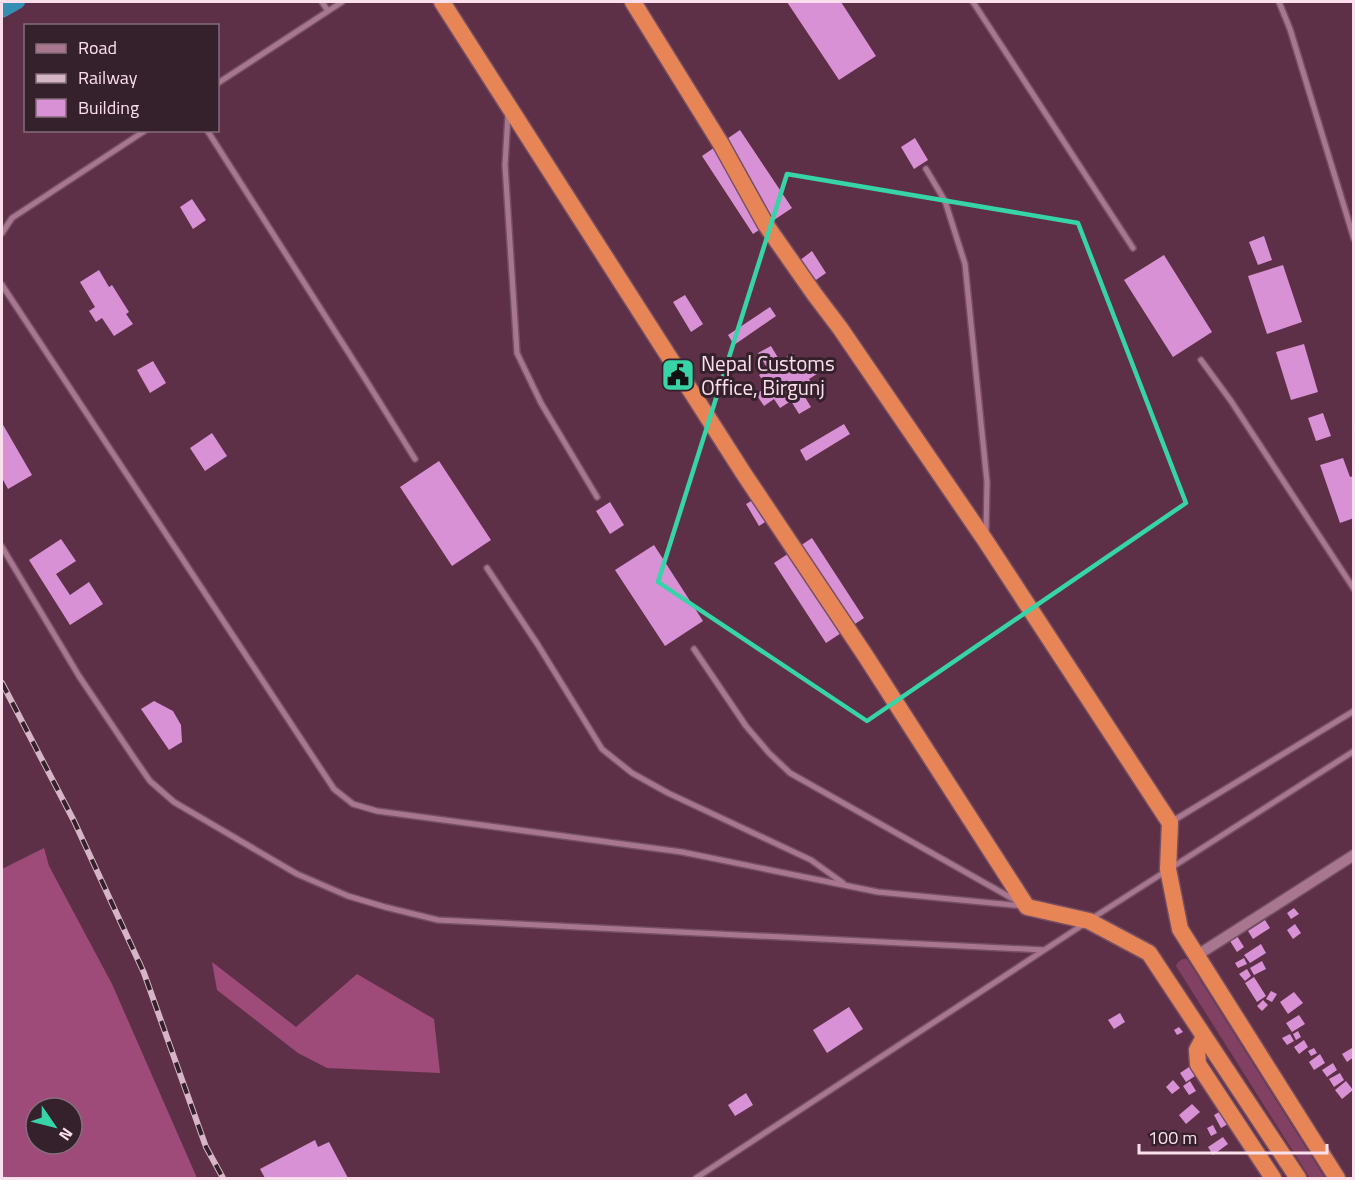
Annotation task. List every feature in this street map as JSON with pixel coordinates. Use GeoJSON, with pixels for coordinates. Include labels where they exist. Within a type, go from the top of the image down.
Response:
{"type":"FeatureCollection","features":[{"type":"Feature","properties":{"kind":"highway"},"geometry":{"type":"LineString","coordinates":[[442,2],[744,474],[865,655],[1027,907],[1089,921],[1149,953],[1298,1179]]}},
{"type":"Feature","properties":{"kind":"highway"},"geometry":{"type":"LineString","coordinates":[[633,2],[721,144],[766,225],[840,328],[985,540],[1170,823],[1168,869],[1180,929],[1336,1179]]}},
{"type":"Feature","properties":{"kind":"highway"},"geometry":{"type":"LineString","coordinates":[[1204,1036],[1197,1050],[1198,1064],[1273,1179]]}},
{"type":"Feature","properties":{"kind":"street"},"geometry":{"type":"LineString","coordinates":[[1197,956],[1353,855]]}},
{"type":"Feature","properties":{"kind":"lane"},"geometry":{"type":"LineString","coordinates":[[322,2],[328,11]]}},
{"type":"Feature","properties":{"kind":"lane"},"geometry":{"type":"LineString","coordinates":[[219,82],[342,2]]}},
{"type":"Feature","properties":{"kind":"lane"},"geometry":{"type":"LineString","coordinates":[[974,2],[1133,248]]}},
{"type":"Feature","properties":{"kind":"lane"},"geometry":{"type":"LineString","coordinates":[[1279,2],[1290,29],[1353,239]]}},
{"type":"Feature","properties":{"kind":"lane"},"geometry":{"type":"LineString","coordinates":[[508,107],[505,165],[517,353],[541,403],[597,497]]}},
{"type":"Feature","properties":{"kind":"lane"},"geometry":{"type":"LineString","coordinates":[[2,233],[12,218],[143,132]]}},
{"type":"Feature","properties":{"kind":"lane"},"geometry":{"type":"LineString","coordinates":[[208,132],[415,459]]}},
{"type":"Feature","properties":{"kind":"lane"},"geometry":{"type":"LineString","coordinates":[[926,169],[945,201],[965,264],[987,482],[985,540]]}},
{"type":"Feature","properties":{"kind":"lane"},"geometry":{"type":"LineString","coordinates":[[2,285],[333,789],[353,804],[377,811],[682,852],[878,892],[1027,907]]}},
{"type":"Feature","properties":{"kind":"lane"},"geometry":{"type":"LineString","coordinates":[[1201,360],[1231,400],[1353,589]]}},
{"type":"Feature","properties":{"kind":"lane"},"geometry":{"type":"LineString","coordinates":[[2,547],[80,676],[150,780],[174,802],[297,874],[348,896],[438,920],[1044,950]]}},
{"type":"Feature","properties":{"kind":"lane"},"geometry":{"type":"LineString","coordinates":[[487,567],[602,749],[632,773],[668,793],[811,860],[847,886]]}},
{"type":"Feature","properties":{"kind":"lane"},"geometry":{"type":"LineString","coordinates":[[694,650],[746,726],[790,773],[1027,907]]}},
{"type":"Feature","properties":{"kind":"lane"},"geometry":{"type":"LineString","coordinates":[[1170,823],[1353,711]]}},
{"type":"Feature","properties":{"kind":"lane"},"geometry":{"type":"LineString","coordinates":[[696,1179],[1168,869],[1353,751]]}},
{"type":"Feature","properties":{"kind":"highlighted area"},"geometry":{"type":"Polygon","coordinates":[[[787,174],[1078,223],[1186,503],[867,721],[658,582],[787,174]]]}},
{"type":"Feature","properties":{"kind":"shaded area"},"geometry":{"type":"Polygon","coordinates":[[[44,848],[49,866],[112,984],[197,1178],[2,1178],[2,869],[44,848]]]}},
{"type":"Feature","properties":{"kind":"shaded area"},"geometry":{"type":"Polygon","coordinates":[[[1183,959],[1187,959],[1325,1178],[1310,1178],[1176,966],[1183,959]]]}},
{"type":"Feature","properties":{"kind":"shaded area"},"geometry":{"type":"Polygon","coordinates":[[[212,962],[296,1027],[357,974],[434,1019],[440,1073],[327,1068],[298,1053],[217,990],[212,962]]]}},
{"type":"Feature","properties":{"kind":"building"},"geometry":{"type":"Polygon","coordinates":[[[787,2],[841,2],[876,56],[839,80],[787,2]]]}},
{"type":"Feature","properties":{"kind":"building"},"geometry":{"type":"Polygon","coordinates":[[[740,130],[792,208],[753,234],[702,156],[740,130]]]}},
{"type":"Feature","properties":{"kind":"building"},"geometry":{"type":"Polygon","coordinates":[[[915,138],[928,160],[914,169],[901,147],[915,138]]]}},
{"type":"Feature","properties":{"kind":"building"},"geometry":{"type":"Polygon","coordinates":[[[192,199],[206,220],[193,229],[180,207],[192,199]]]}},
{"type":"Feature","properties":{"kind":"building"},"geometry":{"type":"Polygon","coordinates":[[[1264,236],[1272,260],[1258,265],[1249,242],[1264,236]]]}},
{"type":"Feature","properties":{"kind":"building"},"geometry":{"type":"Polygon","coordinates":[[[812,251],[826,273],[813,282],[799,261],[812,251]]]}},
{"type":"Feature","properties":{"kind":"building"},"geometry":{"type":"Polygon","coordinates":[[[1164,255],[1212,332],[1173,357],[1124,280],[1164,255]]]}},
{"type":"Feature","properties":{"kind":"building"},"geometry":{"type":"Polygon","coordinates":[[[1283,265],[1302,322],[1267,334],[1248,276],[1283,265]]]}},
{"type":"Feature","properties":{"kind":"building"},"geometry":{"type":"Polygon","coordinates":[[[99,270],[109,287],[112,285],[129,312],[126,314],[133,324],[114,336],[102,318],[96,322],[89,311],[95,307],[80,282],[99,270]]]}},
{"type":"Feature","properties":{"kind":"building"},"geometry":{"type":"Polygon","coordinates":[[[685,295],[703,324],[691,332],[673,302],[685,295]]]}},
{"type":"Feature","properties":{"kind":"building"},"geometry":{"type":"Polygon","coordinates":[[[770,307],[776,316],[734,345],[728,335],[770,307]]]}},
{"type":"Feature","properties":{"kind":"building"},"geometry":{"type":"Polygon","coordinates":[[[1304,344],[1318,392],[1291,400],[1276,352],[1304,344]]]}},
{"type":"Feature","properties":{"kind":"building"},"geometry":{"type":"Polygon","coordinates":[[[771,346],[780,361],[793,353],[801,365],[811,358],[820,372],[809,379],[814,387],[803,394],[811,407],[799,414],[791,401],[780,408],[774,399],[764,406],[756,394],[767,387],[759,375],[768,369],[758,353],[771,346]]]}},
{"type":"Feature","properties":{"kind":"building"},"geometry":{"type":"Polygon","coordinates":[[[153,361],[166,383],[150,393],[137,370],[153,361]]]}},
{"type":"Feature","properties":{"kind":"building"},"geometry":{"type":"Polygon","coordinates":[[[1323,413],[1331,436],[1316,441],[1308,418],[1323,413]]]}},
{"type":"Feature","properties":{"kind":"building"},"geometry":{"type":"Polygon","coordinates":[[[2,423],[32,475],[8,489],[2,478],[2,423]]]}},
{"type":"Feature","properties":{"kind":"building"},"geometry":{"type":"Polygon","coordinates":[[[844,424],[850,434],[806,461],[800,450],[844,424]]]}},
{"type":"Feature","properties":{"kind":"building"},"geometry":{"type":"Polygon","coordinates":[[[212,433],[227,456],[205,471],[190,448],[212,433]]]}},
{"type":"Feature","properties":{"kind":"building"},"geometry":{"type":"Polygon","coordinates":[[[1343,458],[1350,477],[1354,476],[1354,518],[1340,523],[1320,465],[1343,458]]]}},
{"type":"Feature","properties":{"kind":"building"},"geometry":{"type":"Polygon","coordinates":[[[439,461],[491,540],[452,566],[400,487],[439,461]]]}},
{"type":"Feature","properties":{"kind":"building"},"geometry":{"type":"Polygon","coordinates":[[[760,496],[773,517],[759,526],[746,504],[760,496]]]}},
{"type":"Feature","properties":{"kind":"building"},"geometry":{"type":"Polygon","coordinates":[[[610,502],[624,525],[610,534],[596,511],[610,502]]]}},
{"type":"Feature","properties":{"kind":"building"},"geometry":{"type":"Polygon","coordinates":[[[812,538],[864,618],[826,643],[774,563],[812,538]]]}},
{"type":"Feature","properties":{"kind":"building"},"geometry":{"type":"Polygon","coordinates":[[[61,539],[76,561],[56,574],[70,595],[89,582],[103,604],[70,625],[29,560],[61,539]]]}},
{"type":"Feature","properties":{"kind":"building"},"geometry":{"type":"Polygon","coordinates":[[[654,545],[703,621],[665,646],[615,570],[654,545]]]}},
{"type":"Feature","properties":{"kind":"building"},"geometry":{"type":"Polygon","coordinates":[[[154,701],[173,711],[181,725],[182,742],[169,750],[141,709],[154,701]]]}},
{"type":"Feature","properties":{"kind":"building"},"geometry":{"type":"Polygon","coordinates":[[[1294,908],[1299,914],[1291,919],[1287,913],[1294,908]]]}},
{"type":"Feature","properties":{"kind":"building"},"geometry":{"type":"Polygon","coordinates":[[[1265,920],[1270,928],[1253,939],[1248,931],[1265,920]]]}},
{"type":"Feature","properties":{"kind":"building"},"geometry":{"type":"Polygon","coordinates":[[[1295,924],[1301,933],[1293,939],[1287,930],[1295,924]]]}},
{"type":"Feature","properties":{"kind":"building"},"geometry":{"type":"Polygon","coordinates":[[[1237,936],[1244,947],[1237,952],[1230,941],[1237,936]]]}},
{"type":"Feature","properties":{"kind":"building"},"geometry":{"type":"Polygon","coordinates":[[[1261,944],[1266,953],[1250,963],[1244,955],[1261,944]]]}},
{"type":"Feature","properties":{"kind":"building"},"geometry":{"type":"Polygon","coordinates":[[[1244,958],[1247,964],[1238,968],[1235,963],[1244,958]]]}},
{"type":"Feature","properties":{"kind":"building"},"geometry":{"type":"Polygon","coordinates":[[[1262,961],[1266,969],[1254,975],[1250,968],[1262,961]]]}},
{"type":"Feature","properties":{"kind":"building"},"geometry":{"type":"Polygon","coordinates":[[[1247,969],[1251,976],[1245,981],[1239,974],[1247,969]]]}},
{"type":"Feature","properties":{"kind":"building"},"geometry":{"type":"Polygon","coordinates":[[[1254,977],[1266,996],[1257,1002],[1245,983],[1254,977]]]}},
{"type":"Feature","properties":{"kind":"building"},"geometry":{"type":"Polygon","coordinates":[[[1271,991],[1277,994],[1272,1002],[1266,999],[1271,991]]]}},
{"type":"Feature","properties":{"kind":"building"},"geometry":{"type":"Polygon","coordinates":[[[1294,992],[1303,1003],[1288,1014],[1280,1002],[1294,992]]]}},
{"type":"Feature","properties":{"kind":"building"},"geometry":{"type":"Polygon","coordinates":[[[1263,1000],[1268,1005],[1262,1011],[1257,1006],[1263,1000]]]}},
{"type":"Feature","properties":{"kind":"building"},"geometry":{"type":"Polygon","coordinates":[[[849,1007],[863,1029],[827,1053],[813,1030],[849,1007]]]}},
{"type":"Feature","properties":{"kind":"building"},"geometry":{"type":"Polygon","coordinates":[[[1120,1013],[1125,1022],[1114,1029],[1108,1020],[1120,1013]]]}},
{"type":"Feature","properties":{"kind":"building"},"geometry":{"type":"Polygon","coordinates":[[[1299,1015],[1305,1024],[1292,1032],[1286,1023],[1299,1015]]]}},
{"type":"Feature","properties":{"kind":"building"},"geometry":{"type":"Polygon","coordinates":[[[1179,1027],[1183,1032],[1177,1035],[1174,1030],[1179,1027]]]}},
{"type":"Feature","properties":{"kind":"building"},"geometry":{"type":"Polygon","coordinates":[[[1298,1031],[1301,1037],[1296,1040],[1293,1034],[1298,1031]]]}},
{"type":"Feature","properties":{"kind":"building"},"geometry":{"type":"Polygon","coordinates":[[[1290,1034],[1294,1041],[1287,1045],[1282,1038],[1290,1034]]]}},
{"type":"Feature","properties":{"kind":"building"},"geometry":{"type":"Polygon","coordinates":[[[1304,1040],[1308,1047],[1299,1054],[1294,1047],[1304,1040]]]}},
{"type":"Feature","properties":{"kind":"building"},"geometry":{"type":"Polygon","coordinates":[[[1314,1048],[1317,1053],[1311,1056],[1308,1051],[1314,1048]]]}},
{"type":"Feature","properties":{"kind":"building"},"geometry":{"type":"Polygon","coordinates":[[[1352,1048],[1354,1057],[1347,1062],[1342,1054],[1352,1048]]]}},
{"type":"Feature","properties":{"kind":"building"},"geometry":{"type":"Polygon","coordinates":[[[1320,1054],[1325,1063],[1314,1070],[1309,1062],[1320,1054]]]}},
{"type":"Feature","properties":{"kind":"building"},"geometry":{"type":"Polygon","coordinates":[[[1333,1063],[1337,1070],[1327,1077],[1322,1070],[1333,1063]]]}},
{"type":"Feature","properties":{"kind":"building"},"geometry":{"type":"Polygon","coordinates":[[[1189,1067],[1195,1076],[1186,1082],[1180,1073],[1189,1067]]]}},
{"type":"Feature","properties":{"kind":"building"},"geometry":{"type":"Polygon","coordinates":[[[1340,1073],[1344,1080],[1334,1087],[1329,1079],[1340,1073]]]}},
{"type":"Feature","properties":{"kind":"building"},"geometry":{"type":"Polygon","coordinates":[[[1173,1080],[1180,1088],[1172,1094],[1166,1087],[1173,1080]]]}},
{"type":"Feature","properties":{"kind":"building"},"geometry":{"type":"Polygon","coordinates":[[[1190,1081],[1196,1091],[1189,1095],[1183,1086],[1190,1081]]]}},
{"type":"Feature","properties":{"kind":"building"},"geometry":{"type":"Polygon","coordinates":[[[1346,1081],[1353,1090],[1342,1099],[1335,1090],[1346,1081]]]}},
{"type":"Feature","properties":{"kind":"building"},"geometry":{"type":"Polygon","coordinates":[[[746,1093],[753,1105],[735,1116],[728,1105],[746,1093]]]}},
{"type":"Feature","properties":{"kind":"building"},"geometry":{"type":"Polygon","coordinates":[[[1192,1104],[1200,1112],[1186,1124],[1179,1115],[1192,1104]]]}},
{"type":"Feature","properties":{"kind":"building"},"geometry":{"type":"Polygon","coordinates":[[[1221,1111],[1228,1124],[1221,1128],[1214,1115],[1221,1111]]]}},
{"type":"Feature","properties":{"kind":"building"},"geometry":{"type":"Polygon","coordinates":[[[1213,1125],[1217,1133],[1211,1136],[1207,1128],[1213,1125]]]}},
{"type":"Feature","properties":{"kind":"building"},"geometry":{"type":"Polygon","coordinates":[[[1223,1137],[1228,1144],[1213,1155],[1208,1147],[1223,1137]]]}},
{"type":"Feature","properties":{"kind":"building"},"geometry":{"type":"Polygon","coordinates":[[[315,1140],[318,1147],[329,1142],[348,1178],[265,1178],[260,1169],[315,1140]]]}},
{"type":"Feature","properties":{"kind":"waterway"},"geometry":{"type":"LineString","coordinates":[[2,11],[18,2]]}},
{"type":"Feature","properties":{"kind":"railway"},"geometry":{"type":"LineString","coordinates":[[2,683],[74,821],[144,973],[206,1147],[223,1178]]}},
{"type":"Feature","properties":{"kind":"place","name":"Nepal Customs Office, Birgunj"},"geometry":{"type":"Point","coordinates":[678,375]}}]}
